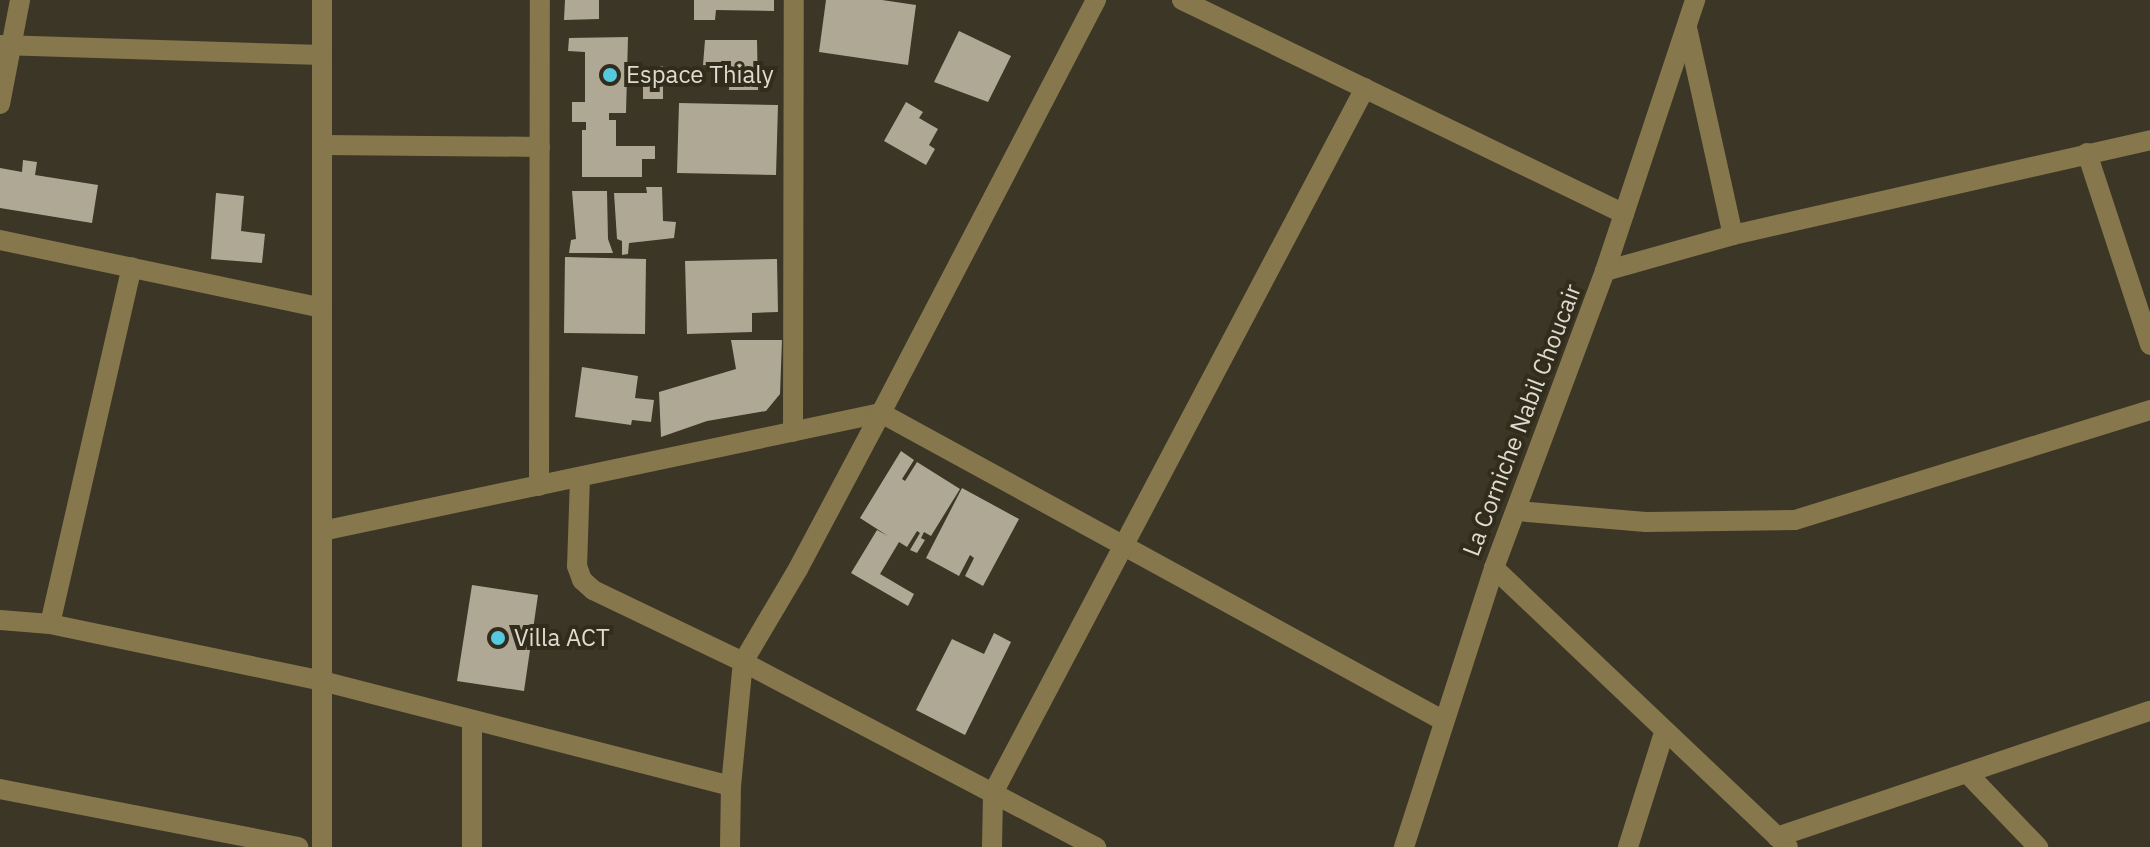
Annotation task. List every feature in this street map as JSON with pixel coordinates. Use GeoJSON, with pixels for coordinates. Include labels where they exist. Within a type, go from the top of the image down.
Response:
{"type":"FeatureCollection","features":[{"type":"Feature","properties":{"kind":"street"},"geometry":{"type":"LineString","coordinates":[[0,104],[6,46],[20,0]]}},
{"type":"Feature","properties":{"kind":"street"},"geometry":{"type":"LineString","coordinates":[[322,0],[322,847]]}},
{"type":"Feature","properties":{"kind":"street"},"geometry":{"type":"LineString","coordinates":[[539,486],[540,0]]}},
{"type":"Feature","properties":{"kind":"street"},"geometry":{"type":"LineString","coordinates":[[793,432],[794,0]]}},
{"type":"Feature","properties":{"kind":"street"},"geometry":{"type":"LineString","coordinates":[[730,847],[731,786],[743,662],[798,569],[1096,0]]}},
{"type":"Feature","properties":{"kind":"street"},"geometry":{"type":"LineString","coordinates":[[1182,0],[1624,214]]}},
{"type":"Feature","properties":{"kind":"street"},"geometry":{"type":"LineString","coordinates":[[1605,271],[1695,0]]}},
{"type":"Feature","properties":{"kind":"street"},"geometry":{"type":"LineString","coordinates":[[1687,26],[1733,235]]}},
{"type":"Feature","properties":{"kind":"street"},"geometry":{"type":"LineString","coordinates":[[6,46],[322,55]]}},
{"type":"Feature","properties":{"kind":"street"},"geometry":{"type":"LineString","coordinates":[[992,847],[993,793],[1365,88]]}},
{"type":"Feature","properties":{"kind":"street","name":"La Corniche Nabil Choucair"},"geometry":{"type":"LineString","coordinates":[[1404,847],[1494,568],[1605,271],[1733,235],[2150,140]]}},
{"type":"Feature","properties":{"kind":"street"},"geometry":{"type":"LineString","coordinates":[[322,145],[540,147]]}},
{"type":"Feature","properties":{"kind":"street"},"geometry":{"type":"LineString","coordinates":[[2087,153],[2150,345]]}},
{"type":"Feature","properties":{"kind":"street"},"geometry":{"type":"LineString","coordinates":[[0,240],[322,308]]}},
{"type":"Feature","properties":{"kind":"street"},"geometry":{"type":"LineString","coordinates":[[50,624],[132,267]]}},
{"type":"Feature","properties":{"kind":"street"},"geometry":{"type":"LineString","coordinates":[[1517,511],[1646,522],[1795,520],[2150,410]]}},
{"type":"Feature","properties":{"kind":"street"},"geometry":{"type":"LineString","coordinates":[[322,531],[881,413],[1444,721]]}},
{"type":"Feature","properties":{"kind":"street"},"geometry":{"type":"LineString","coordinates":[[580,477],[577,566],[582,580],[593,590],[743,662],[1096,847]]}},
{"type":"Feature","properties":{"kind":"street"},"geometry":{"type":"LineString","coordinates":[[1494,568],[1782,842],[1967,773],[2150,711]]}},
{"type":"Feature","properties":{"kind":"street"},"geometry":{"type":"LineString","coordinates":[[0,620],[50,624],[322,681],[731,786]]}},
{"type":"Feature","properties":{"kind":"street"},"geometry":{"type":"LineString","coordinates":[[472,720],[472,847]]}},
{"type":"Feature","properties":{"kind":"street"},"geometry":{"type":"LineString","coordinates":[[1628,847],[1664,733]]}},
{"type":"Feature","properties":{"kind":"street"},"geometry":{"type":"LineString","coordinates":[[1967,773],[2038,847]]}},
{"type":"Feature","properties":{"kind":"street"},"geometry":{"type":"LineString","coordinates":[[0,789],[298,847]]}},
{"type":"Feature","properties":{"kind":"building"},"geometry":{"type":"Polygon","coordinates":[[[565,0],[599,0],[599,19],[564,20],[565,0]]]}},
{"type":"Feature","properties":{"kind":"building"},"geometry":{"type":"Polygon","coordinates":[[[694,0],[774,0],[774,11],[716,10],[715,20],[694,20],[694,0]]]}},
{"type":"Feature","properties":{"kind":"building"},"geometry":{"type":"Polygon","coordinates":[[[826,0],[882,0],[916,5],[908,65],[819,52],[826,0]]]}},
{"type":"Feature","properties":{"kind":"building"},"geometry":{"type":"Polygon","coordinates":[[[959,31],[1011,56],[988,102],[934,82],[959,31]]]}},
{"type":"Feature","properties":{"kind":"building"},"geometry":{"type":"Polygon","coordinates":[[[628,37],[626,113],[609,113],[609,120],[616,120],[616,146],[655,146],[655,159],[642,159],[642,177],[582,177],[582,130],[586,130],[586,122],[572,122],[572,102],[585,102],[585,52],[568,51],[569,38],[628,37]]]}},
{"type":"Feature","properties":{"kind":"building"},"geometry":{"type":"Polygon","coordinates":[[[705,40],[757,40],[758,90],[729,90],[730,67],[703,65],[705,40]]]}},
{"type":"Feature","properties":{"kind":"building"},"geometry":{"type":"Polygon","coordinates":[[[656,66],[663,66],[663,99],[643,99],[643,75],[656,75],[656,66]]]}},
{"type":"Feature","properties":{"kind":"building"},"geometry":{"type":"Polygon","coordinates":[[[906,102],[923,112],[919,118],[938,129],[929,145],[935,149],[926,165],[884,141],[906,102]]]}},
{"type":"Feature","properties":{"kind":"building"},"geometry":{"type":"Polygon","coordinates":[[[679,103],[778,105],[776,175],[677,173],[679,103]]]}},
{"type":"Feature","properties":{"kind":"building"},"geometry":{"type":"Polygon","coordinates":[[[23,160],[37,162],[35,175],[98,185],[92,223],[0,208],[0,168],[22,172],[23,160]]]}},
{"type":"Feature","properties":{"kind":"building"},"geometry":{"type":"Polygon","coordinates":[[[646,187],[662,187],[663,221],[676,222],[674,238],[629,243],[628,254],[622,255],[622,241],[617,239],[614,193],[647,193],[646,187]]]}},
{"type":"Feature","properties":{"kind":"building"},"geometry":{"type":"Polygon","coordinates":[[[572,191],[607,191],[608,239],[613,253],[569,253],[571,240],[576,239],[572,191]]]}},
{"type":"Feature","properties":{"kind":"building"},"geometry":{"type":"Polygon","coordinates":[[[216,193],[244,196],[241,231],[265,234],[262,263],[211,259],[216,193]]]}},
{"type":"Feature","properties":{"kind":"building"},"geometry":{"type":"Polygon","coordinates":[[[565,257],[646,259],[645,334],[564,333],[565,257]]]}},
{"type":"Feature","properties":{"kind":"building"},"geometry":{"type":"Polygon","coordinates":[[[777,259],[778,312],[752,313],[752,332],[687,334],[685,261],[777,259]]]}},
{"type":"Feature","properties":{"kind":"building"},"geometry":{"type":"Polygon","coordinates":[[[731,340],[782,340],[780,394],[766,411],[707,421],[661,437],[659,392],[736,369],[731,340]]]}},
{"type":"Feature","properties":{"kind":"building"},"geometry":{"type":"Polygon","coordinates":[[[582,367],[638,376],[635,398],[654,400],[651,422],[632,420],[631,425],[575,417],[582,367]]]}},
{"type":"Feature","properties":{"kind":"building"},"geometry":{"type":"Polygon","coordinates":[[[901,451],[914,460],[902,479],[905,481],[917,462],[960,489],[931,536],[924,532],[921,538],[925,540],[917,553],[910,550],[920,533],[917,531],[907,547],[899,542],[880,574],[914,594],[908,606],[851,573],[877,530],[888,536],[860,518],[901,451]]]}},
{"type":"Feature","properties":{"kind":"building"},"geometry":{"type":"Polygon","coordinates":[[[962,488],[1019,519],[983,586],[965,576],[974,558],[970,555],[959,576],[926,558],[962,488]]]}},
{"type":"Feature","properties":{"kind":"building","name":"Villa ACT"},"geometry":{"type":"Polygon","coordinates":[[[472,585],[538,595],[524,691],[457,681],[472,585]]]}},
{"type":"Feature","properties":{"kind":"building"},"geometry":{"type":"Polygon","coordinates":[[[994,633],[1011,642],[965,735],[916,710],[952,639],[984,654],[994,633]]]}},
{"type":"Feature","properties":{"kind":"place","name":"Espace Thialy"},"geometry":{"type":"Point","coordinates":[610,75]}},
{"type":"Feature","properties":{"kind":"place","name":"Villa ACT"},"geometry":{"type":"Point","coordinates":[498,638]}}]}
